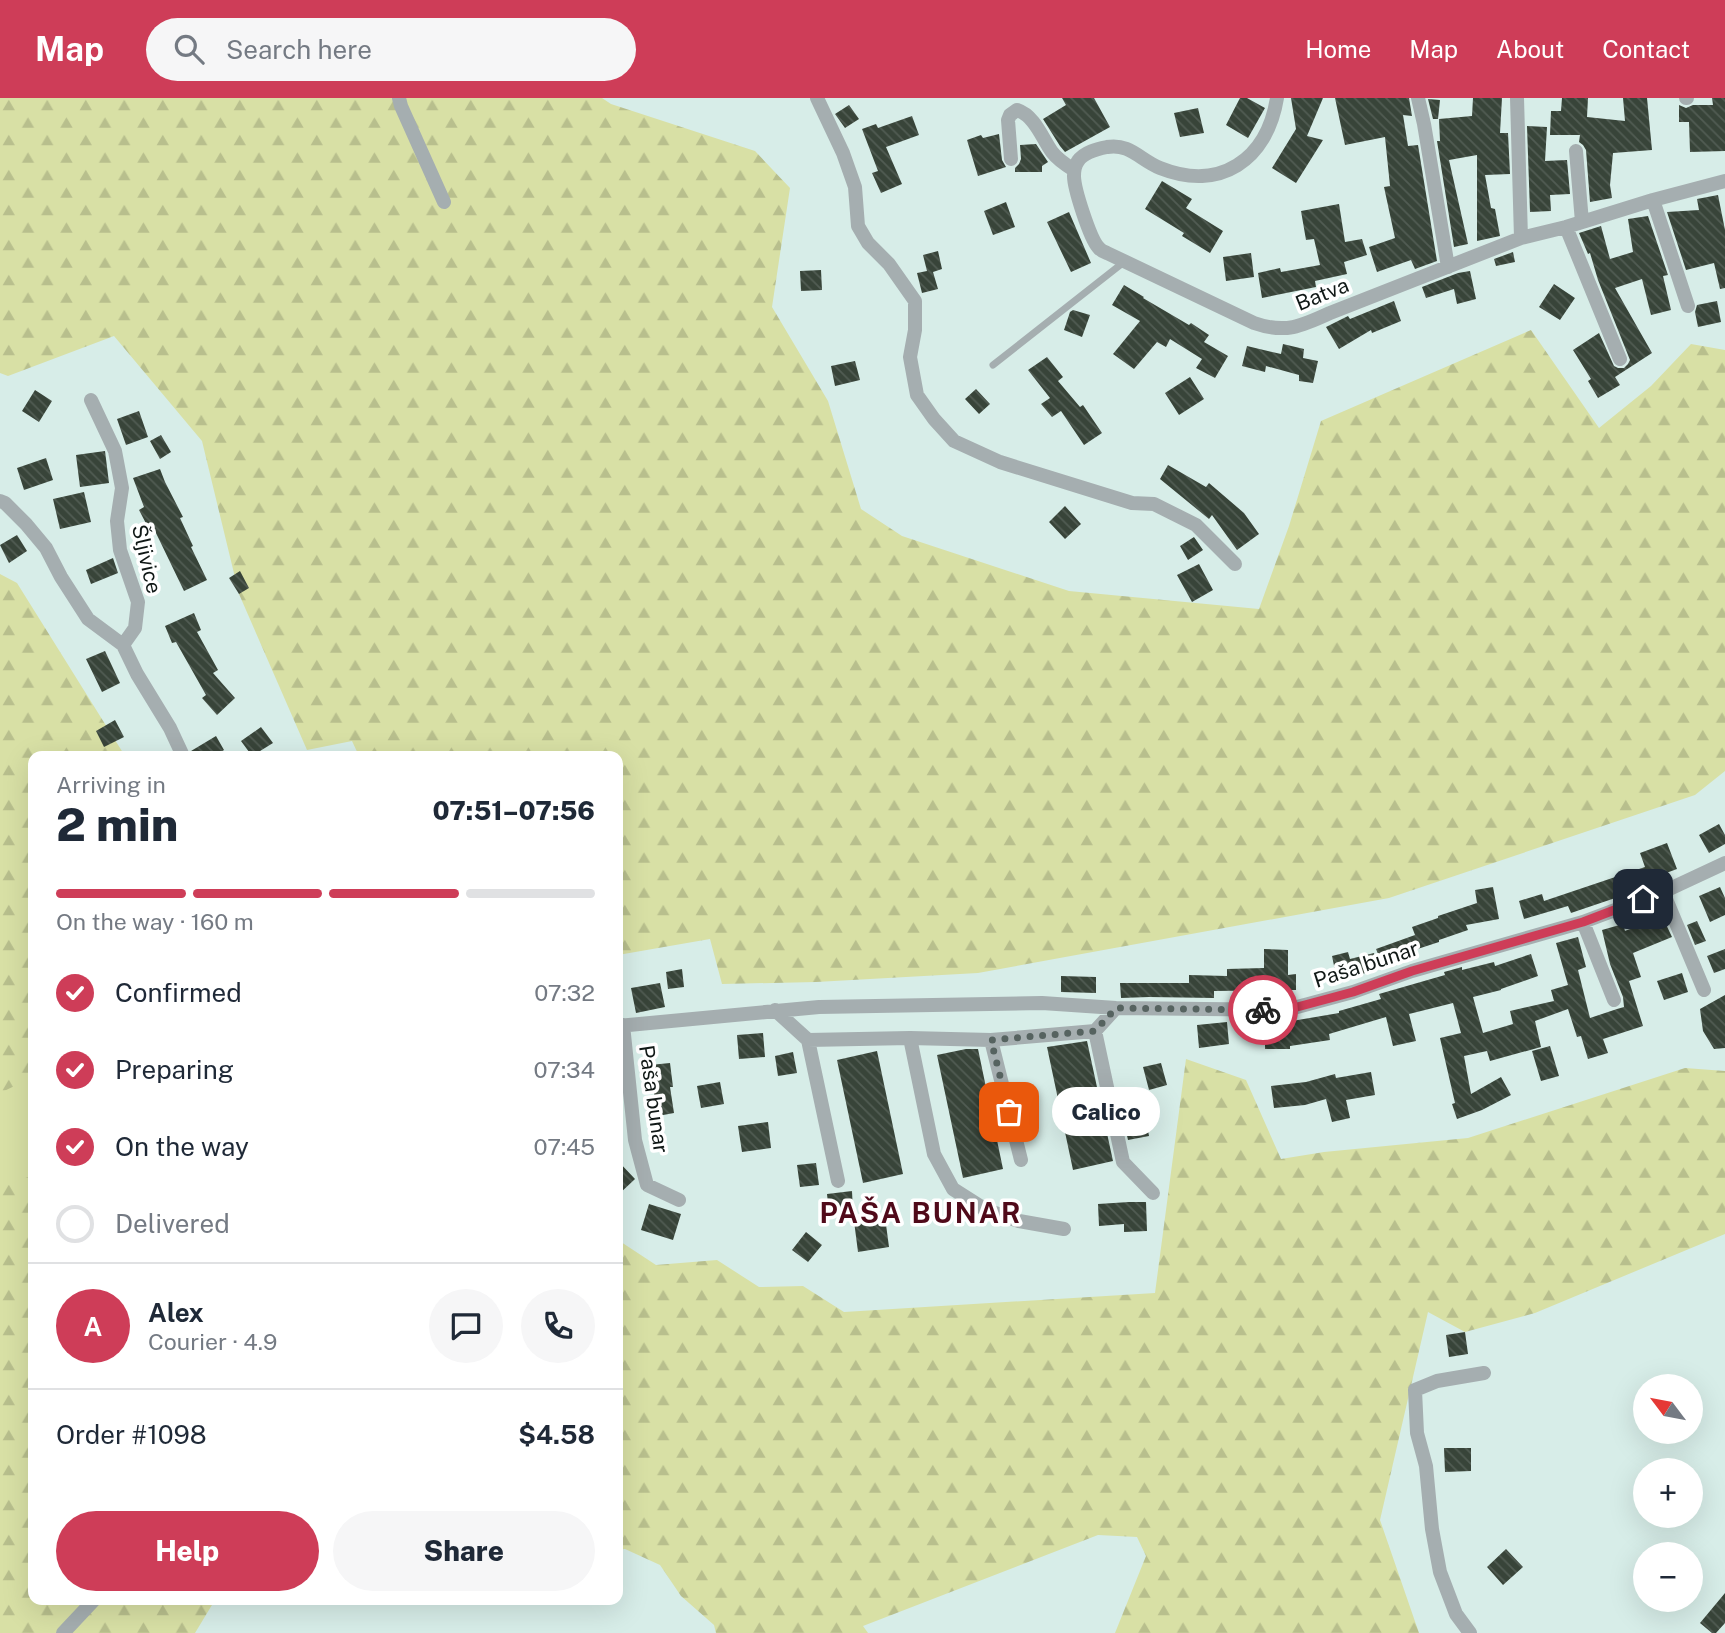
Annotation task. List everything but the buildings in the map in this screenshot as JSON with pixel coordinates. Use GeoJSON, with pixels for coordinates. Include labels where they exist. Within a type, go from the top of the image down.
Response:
{"type":"FeatureCollection","features":[{"type":"Feature","properties":{"kind":"street"},"geometry":{"type":"LineString","coordinates":[[399,98],[444,202]]}},
{"type":"Feature","properties":{"kind":"street"},"geometry":{"type":"LineString","coordinates":[[817,98],[855,187],[858,226],[868,243],[889,264],[915,301],[915,330],[910,357],[917,395],[933,419],[954,441],[1000,462],[1132,503],[1154,504],[1196,525],[1235,564]]}},
{"type":"Feature","properties":{"kind":"street"},"geometry":{"type":"LineString","coordinates":[[1011,159],[1008,120],[1017,110],[1029,118],[1053,153],[1074,170],[1082,156],[1097,149],[1118,146],[1127,148],[1151,164],[1171,172],[1208,177],[1241,165],[1259,144],[1272,120],[1278,98]]}},
{"type":"Feature","properties":{"kind":"street"},"geometry":{"type":"LineString","coordinates":[[1418,98],[1448,267]]}},
{"type":"Feature","properties":{"kind":"street"},"geometry":{"type":"LineString","coordinates":[[1517,98],[1521,238]]}},
{"type":"Feature","properties":{"kind":"street"},"geometry":{"type":"LineString","coordinates":[[1576,151],[1582,222]]}},
{"type":"Feature","properties":{"kind":"street","name":"Batva"},"geometry":{"type":"LineString","coordinates":[[1074,170],[1083,213],[1095,242],[1102,251],[1254,323],[1285,329],[1306,324],[1521,238],[1725,181]]}},
{"type":"Feature","properties":{"kind":"street"},"geometry":{"type":"LineString","coordinates":[[1653,200],[1688,306]]}},
{"type":"Feature","properties":{"kind":"street"},"geometry":{"type":"LineString","coordinates":[[1566,227],[1620,359]]}},
{"type":"Feature","properties":{"kind":"street","name":"Šljivice"},"geometry":{"type":"LineString","coordinates":[[92,400],[115,451],[122,488],[117,521],[120,550],[138,601],[135,628],[123,645]]}},
{"type":"Feature","properties":{"kind":"street"},"geometry":{"type":"LineString","coordinates":[[0,500],[26,524],[46,548],[88,619],[123,645],[181,751]]}},
{"type":"Feature","properties":{"kind":"street","name":"Paša bunar"},"geometry":{"type":"LineString","coordinates":[[623,1025],[819,1007],[1042,1003],[1116,1008],[1286,1010],[1583,922],[1663,892],[1725,863]]}},
{"type":"Feature","properties":{"kind":"street"},"geometry":{"type":"LineString","coordinates":[[1663,892],[1703,990]]}},
{"type":"Feature","properties":{"kind":"street"},"geometry":{"type":"LineString","coordinates":[[1583,922],[1614,1000]]}},
{"type":"Feature","properties":{"kind":"street"},"geometry":{"type":"LineString","coordinates":[[808,1040],[991,1040],[1095,1031],[1116,1008]]}},
{"type":"Feature","properties":{"kind":"street"},"geometry":{"type":"LineString","coordinates":[[775,1010],[808,1040],[838,1181]]}},
{"type":"Feature","properties":{"kind":"street"},"geometry":{"type":"LineString","coordinates":[[1095,1031],[1123,1162],[1153,1193]]}},
{"type":"Feature","properties":{"kind":"street"},"geometry":{"type":"LineString","coordinates":[[910,1038],[934,1154],[953,1189],[986,1210],[1019,1221],[1065,1229]]}},
{"type":"Feature","properties":{"kind":"street"},"geometry":{"type":"LineString","coordinates":[[991,1040],[1021,1160]]}},
{"type":"Feature","properties":{"kind":"street","name":"Paša bunar"},"geometry":{"type":"LineString","coordinates":[[623,1048],[635,1140],[648,1185],[679,1200]]}},
{"type":"Feature","properties":{"kind":"street"},"geometry":{"type":"LineString","coordinates":[[1470,1633],[1455,1614],[1440,1572],[1432,1529],[1426,1466],[1417,1433],[1415,1390],[1437,1381],[1484,1373]]}},
{"type":"Feature","properties":{"kind":"street"},"geometry":{"type":"LineString","coordinates":[[63,1633],[89,1605]]}},
{"type":"Feature","properties":{"kind":"lane"},"geometry":{"type":"LineString","coordinates":[[993,365],[1124,262]]}},
{"type":"Feature","properties":{"kind":"green space"},"geometry":{"type":"Polygon","coordinates":[[[0,98],[602,98],[611,104],[755,151],[790,188],[772,307],[828,401],[861,509],[902,536],[1069,591],[1259,609],[1289,526],[1321,421],[1531,330],[1599,428],[1651,386],[1691,344],[1725,350],[1725,771],[1695,795],[1389,898],[978,973],[722,984],[710,939],[623,954],[623,751],[357,751],[352,741],[307,750],[239,594],[202,441],[114,336],[8,376],[0,373],[0,98]]]}},
{"type":"Feature","properties":{"kind":"green space"},"geometry":{"type":"Polygon","coordinates":[[[0,574],[17,583],[122,751],[28,751],[28,1605],[212,1605],[195,1633],[0,1633],[0,574]]]}},
{"type":"Feature","properties":{"kind":"green space"},"geometry":{"type":"Polygon","coordinates":[[[1186,1059],[1246,1080],[1281,1159],[1324,1152],[1468,1138],[1685,1068],[1725,1071],[1725,1234],[1535,1313],[1465,1332],[1428,1312],[1380,1520],[1419,1633],[1115,1633],[1146,1556],[1137,1537],[1098,1535],[863,1626],[868,1633],[716,1633],[714,1625],[681,1596],[660,1565],[623,1549],[623,1243],[656,1265],[717,1260],[759,1287],[803,1286],[844,1312],[1155,1293],[1186,1059]]]}},
{"type":"Feature","properties":{"kind":"green space"},"geometry":{"type":"Polygon","coordinates":[[[28,1079],[28,1177],[0,1188],[0,1093],[28,1079]]]}},
{"type":"Feature","properties":{"kind":"way so far"},"geometry":{"type":"LineString","coordinates":[[1009,1112],[991,1040],[1095,1031],[1116,1008],[1263,1010]]}},
{"type":"Feature","properties":{"kind":"place","name":"Calico"},"geometry":{"type":"Point","coordinates":[1009,1112]}},
{"type":"Feature","properties":{"kind":"district","name":"PAŠA BUNAR"},"geometry":{"type":"Point","coordinates":[921,1212]}},
{"type":"Feature","properties":{"kind":"route"},"geometry":{"type":"LineString","coordinates":[[1263,1010],[1286,1010],[1353,992],[1412,971],[1583,922],[1643,899]]}}]}
